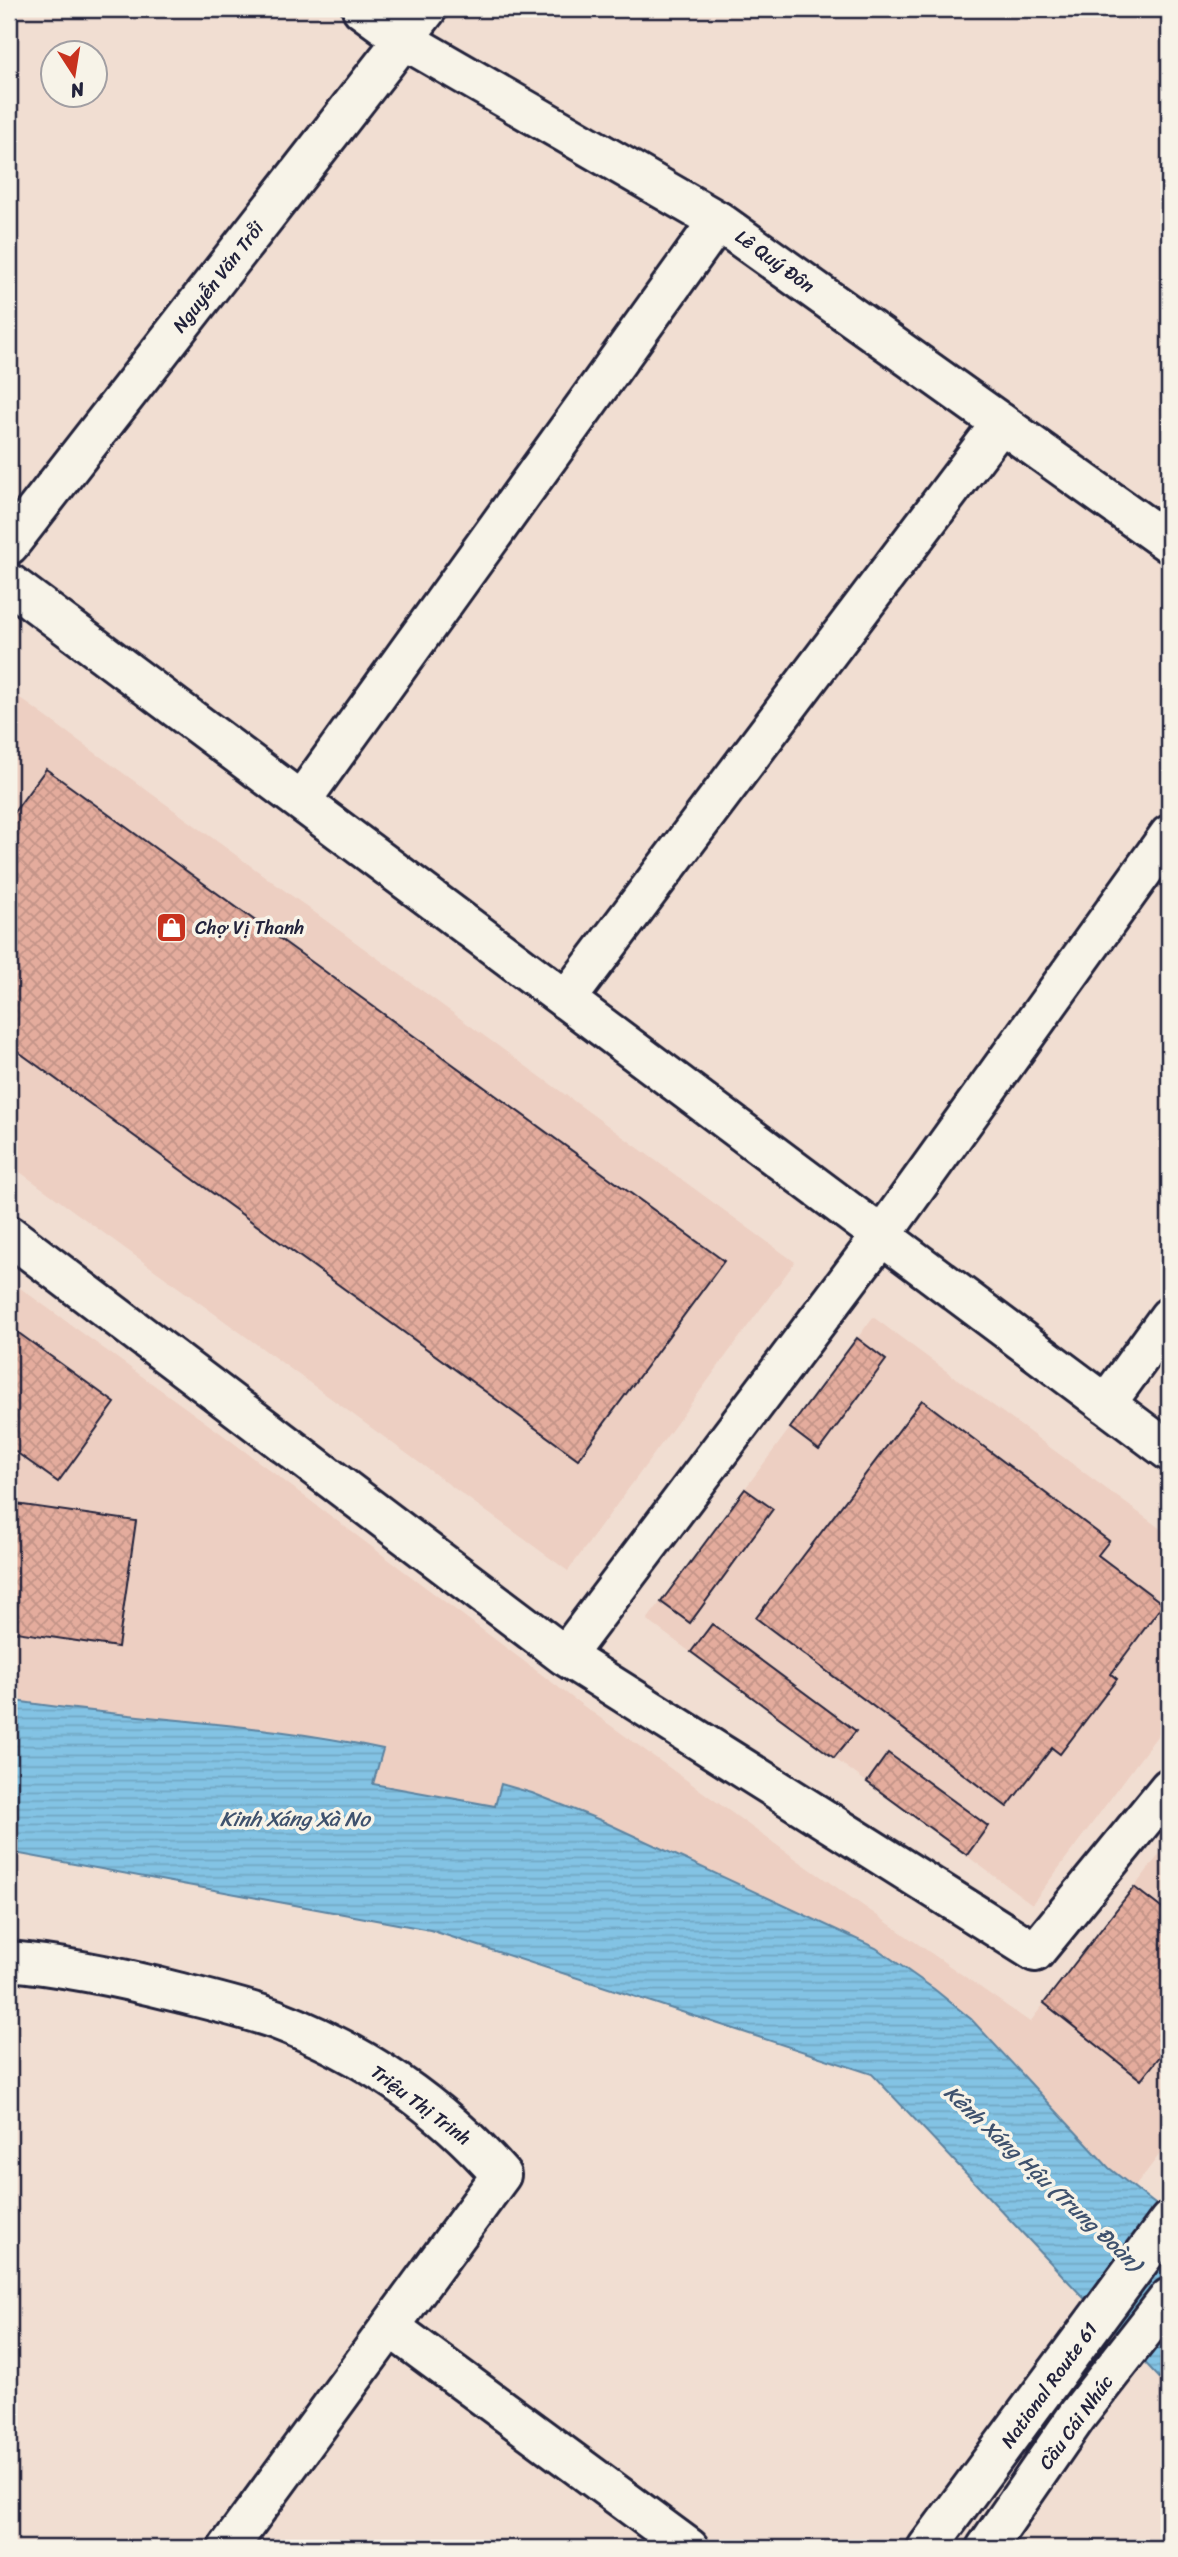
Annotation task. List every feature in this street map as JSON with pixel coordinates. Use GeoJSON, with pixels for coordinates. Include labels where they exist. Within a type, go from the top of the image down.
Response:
{"type":"FeatureCollection","features":[{"type":"Feature","properties":{"kind":"main road","name":"Lê Quý Đôn"},"geometry":{"type":"LineString","coordinates":[[362,9],[403,38],[719,221],[1169,543]]}},
{"type":"Feature","properties":{"kind":"main road","name":"Nguyễn Văn Trỗi"},"geometry":{"type":"LineString","coordinates":[[9,545],[427,9]]}},
{"type":"Feature","properties":{"kind":"main road"},"geometry":{"type":"LineString","coordinates":[[301,801],[719,221]]}},
{"type":"Feature","properties":{"kind":"main road"},"geometry":{"type":"LineString","coordinates":[[566,1000],[1001,423]]}},
{"type":"Feature","properties":{"kind":"main road"},"geometry":{"type":"LineString","coordinates":[[9,583],[1169,1451]]}},
{"type":"Feature","properties":{"kind":"main road"},"geometry":{"type":"LineString","coordinates":[[565,1656],[882,1236],[1169,835]]}},
{"type":"Feature","properties":{"kind":"main road"},"geometry":{"type":"LineString","coordinates":[[9,1235],[565,1656],[1035,1952],[1169,1788]]}},
{"type":"Feature","properties":{"kind":"main road"},"geometry":{"type":"LineString","coordinates":[[1106,1404],[1169,1317]]}},
{"type":"Feature","properties":{"kind":"main road","name":"Triệu Thị Trinh"},"geometry":{"type":"LineString","coordinates":[[9,1961],[96,1974],[157,1987],[272,2019],[317,2037],[390,2078],[440,2114],[476,2147],[501,2175],[228,2548]]}},
{"type":"Feature","properties":{"kind":"main road","name":"National Route 61"},"geometry":{"type":"LineString","coordinates":[[927,2548],[1169,2221]]}},
{"type":"Feature","properties":{"kind":"main road","name":"Cầu Cái Nhúc"},"geometry":{"type":"LineString","coordinates":[[986,2548],[1077,2416],[1169,2298]]}},
{"type":"Feature","properties":{"kind":"main road"},"geometry":{"type":"LineString","coordinates":[[390,2327],[689,2548]]}},
{"type":"Feature","properties":{"kind":"shaded area","name":"Chợ Vị Thanh"},"geometry":{"type":"Polygon","coordinates":[[[9,690],[795,1262],[568,1571],[9,1164],[9,690]]]}},
{"type":"Feature","properties":{"kind":"shaded area"},"geometry":{"type":"Polygon","coordinates":[[[9,1280],[219,1432],[578,1702],[803,1864],[1030,2022],[1169,1842],[1169,2142],[1134,2188],[1086,2145],[1003,2055],[799,1911],[600,1820],[532,1793],[501,1784],[495,1806],[373,1784],[382,1749],[330,1737],[76,1711],[9,1700],[9,1280]]]}},
{"type":"Feature","properties":{"kind":"shaded area"},"geometry":{"type":"Polygon","coordinates":[[[873,1317],[1169,1535],[1169,1720],[1032,1904],[647,1620],[873,1317]]]}},
{"type":"Feature","properties":{"kind":"water","name":"Kinh Xáng Xà No"},"geometry":{"type":"Polygon","coordinates":[[[9,1700],[290,1733],[383,1749],[373,1784],[495,1806],[501,1784],[532,1793],[600,1820],[876,1948],[971,2019],[1109,2168],[1169,2215],[1169,2388],[872,2074],[430,1930],[9,1852],[9,1700]]]}},
{"type":"Feature","properties":{"kind":"building","name":"Chợ Vị Thanh"},"geometry":{"type":"Polygon","coordinates":[[[46,769],[724,1261],[578,1459],[9,1045],[9,819],[46,769]]]}},
{"type":"Feature","properties":{"kind":"building"},"geometry":{"type":"Polygon","coordinates":[[[9,1326],[115,1403],[58,1482],[9,1447],[9,1326]]]}},
{"type":"Feature","properties":{"kind":"building"},"geometry":{"type":"Polygon","coordinates":[[[857,1338],[886,1360],[819,1450],[790,1428],[857,1338]]]}},
{"type":"Feature","properties":{"kind":"building"},"geometry":{"type":"Polygon","coordinates":[[[922,1400],[1109,1541],[1098,1555],[1163,1604],[1111,1674],[1117,1679],[1060,1754],[1052,1748],[1007,1807],[756,1618],[922,1400]]]}},
{"type":"Feature","properties":{"kind":"building"},"geometry":{"type":"Polygon","coordinates":[[[745,1489],[773,1509],[690,1623],[661,1602],[745,1489]]]}},
{"type":"Feature","properties":{"kind":"building"},"geometry":{"type":"Polygon","coordinates":[[[9,1503],[136,1521],[118,1647],[9,1631],[9,1503]]]}},
{"type":"Feature","properties":{"kind":"building"},"geometry":{"type":"Polygon","coordinates":[[[712,1624],[856,1731],[834,1758],[691,1652],[712,1624]]]}},
{"type":"Feature","properties":{"kind":"building"},"geometry":{"type":"Polygon","coordinates":[[[888,1753],[988,1826],[967,1855],[867,1782],[888,1753]]]}},
{"type":"Feature","properties":{"kind":"building"},"geometry":{"type":"Polygon","coordinates":[[[1134,1887],[1169,1914],[1169,2045],[1141,2080],[1044,2003],[1134,1887]]]}},
{"type":"Feature","properties":{"kind":"place","name":"Chợ Vị Thanh"},"geometry":{"type":"Point","coordinates":[172,927]}},
{"type":"Feature","properties":{"kind":"water label","name":"Kênh Xáng Hậu (Trung Đoàn)"},"geometry":{"type":"Point","coordinates":[1043,2178]}}]}
